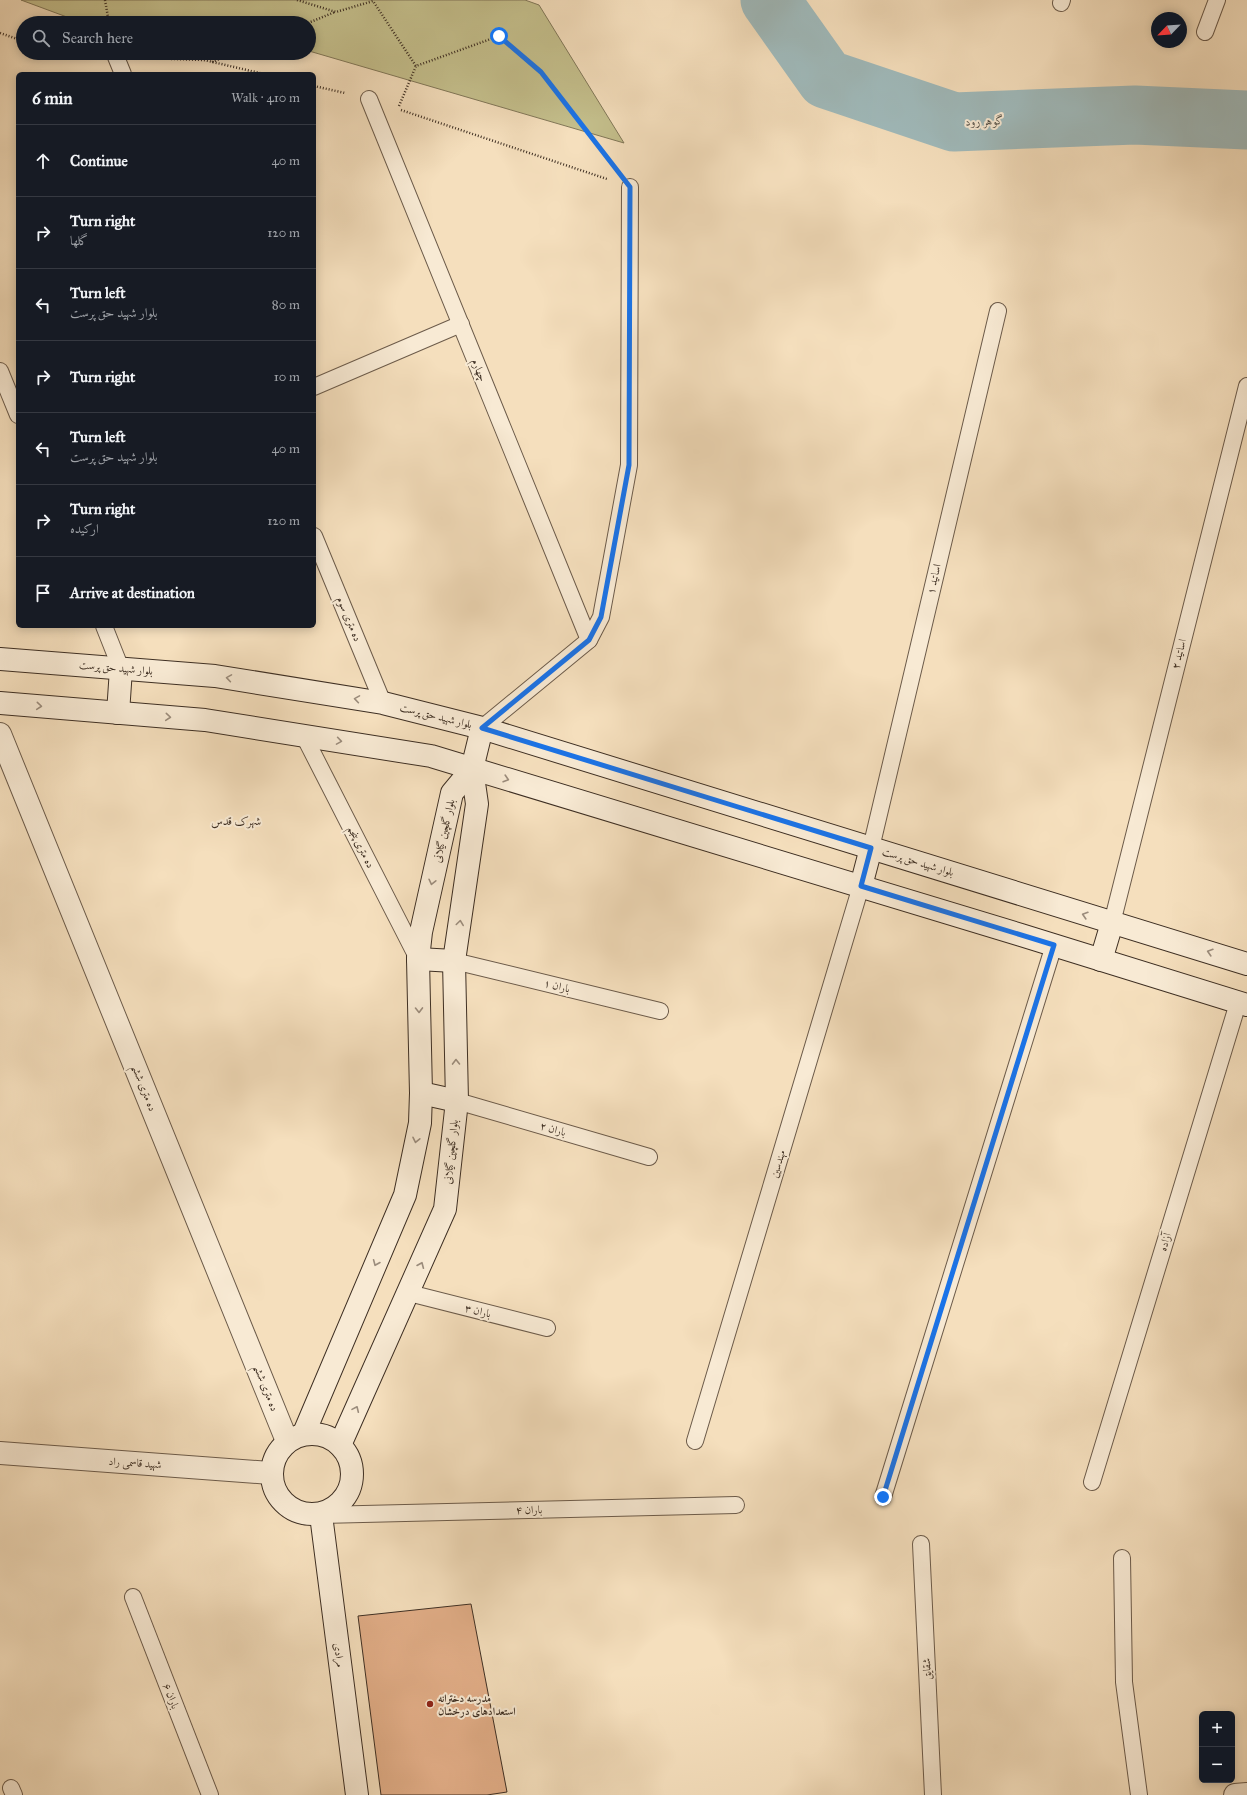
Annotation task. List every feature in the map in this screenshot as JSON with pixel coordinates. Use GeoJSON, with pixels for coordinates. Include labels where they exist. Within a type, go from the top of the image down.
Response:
{"type":"FeatureCollection","features":[{"type":"Feature","properties":{"kind":"street","name":"بلوار شهید حق پرست"},"geometry":{"type":"LineString","coordinates":[[0,659],[215,676],[384,703],[482,728],[1247,964]]}},
{"type":"Feature","properties":{"kind":"street"},"geometry":{"type":"LineString","coordinates":[[118,713],[121,669]]}},
{"type":"Feature","properties":{"kind":"street"},"geometry":{"type":"LineString","coordinates":[[0,703],[205,720],[431,756],[861,886],[1243,1004]]}},
{"type":"Feature","properties":{"kind":"street"},"geometry":{"type":"LineString","coordinates":[[472,768],[482,728]]}},
{"type":"Feature","properties":{"kind":"street","name":"ده متری ششم"},"geometry":{"type":"LineString","coordinates":[[0,734],[296,1437]]}},
{"type":"Feature","properties":{"kind":"street","name":"بلوار گلچین گیلانی"},"geometry":{"type":"LineString","coordinates":[[296,1437],[405,1195],[420,1123],[421,1093],[418,959],[421,932],[452,793],[472,768]]}},
{"type":"Feature","properties":{"kind":"street","name":"بلوار گلچین گیلانی"},"geometry":{"type":"LineString","coordinates":[[340,1445],[393,1323],[409,1293],[445,1208],[457,1101],[454,961],[477,804],[472,768]]}},
{"type":"Feature","properties":{"kind":"street"},"geometry":{"type":"LineString","coordinates":[[861,886],[871,848]]}},
{"type":"Feature","properties":{"kind":"street"},"geometry":{"type":"LineString","coordinates":[[1101,960],[1112,923]]}},
{"type":"Feature","properties":{"kind":"street"},"geometry":{"type":"LineString","coordinates":[[418,959],[454,961]]}},
{"type":"Feature","properties":{"kind":"street"},"geometry":{"type":"LineString","coordinates":[[421,1093],[457,1101]]}},
{"type":"Feature","properties":{"kind":"street"},"geometry":{"type":"LineString","coordinates":[[324,1435],[340,1445],[352,1467],[349,1492],[338,1506],[321,1515],[296,1513],[277,1497],[270,1473],[275,1455],[296,1437],[324,1435]]}},
{"type":"Feature","properties":{"kind":"street","name":"شهید قاسمی راد"},"geometry":{"type":"LineString","coordinates":[[0,1453],[270,1473]]}},
{"type":"Feature","properties":{"kind":"street","name":"مرادی"},"geometry":{"type":"LineString","coordinates":[[321,1515],[357,1795]]}},
{"type":"Feature","properties":{"kind":"street"},"geometry":{"type":"LineString","coordinates":[[1235,1795],[1247,1794]]}},
{"type":"Feature","properties":{"kind":"lane"},"geometry":{"type":"LineString","coordinates":[[1205,32],[1216,0]]}},
{"type":"Feature","properties":{"kind":"lane"},"geometry":{"type":"LineString","coordinates":[[117,60],[122,72]]}},
{"type":"Feature","properties":{"kind":"lane","name":"چهارم"},"geometry":{"type":"LineString","coordinates":[[369,99],[589,640]]}},
{"type":"Feature","properties":{"kind":"lane"},"geometry":{"type":"LineString","coordinates":[[482,728],[589,640],[601,617],[629,465],[630,187]]}},
{"type":"Feature","properties":{"kind":"lane","name":"اساتید ۱"},"geometry":{"type":"LineString","coordinates":[[871,848],[998,311]]}},
{"type":"Feature","properties":{"kind":"lane"},"geometry":{"type":"LineString","coordinates":[[316,386],[461,324]]}},
{"type":"Feature","properties":{"kind":"lane"},"geometry":{"type":"LineString","coordinates":[[0,371],[16,410]]}},
{"type":"Feature","properties":{"kind":"lane","name":"اساتید ۲"},"geometry":{"type":"LineString","coordinates":[[1112,923],[1247,386]]}},
{"type":"Feature","properties":{"kind":"lane","name":"ده متری سوم"},"geometry":{"type":"LineString","coordinates":[[316,541],[384,703]]}},
{"type":"Feature","properties":{"kind":"lane"},"geometry":{"type":"LineString","coordinates":[[105,628],[121,669]]}},
{"type":"Feature","properties":{"kind":"lane","name":"ده متری پنجم"},"geometry":{"type":"LineString","coordinates":[[304,736],[418,959]]}},
{"type":"Feature","properties":{"kind":"lane","name":"مهندسین"},"geometry":{"type":"LineString","coordinates":[[694,1441],[861,886]]}},
{"type":"Feature","properties":{"kind":"lane"},"geometry":{"type":"LineString","coordinates":[[883,1497],[1054,945]]}},
{"type":"Feature","properties":{"kind":"lane","name":"باران ۱"},"geometry":{"type":"LineString","coordinates":[[454,961],[660,1012]]}},
{"type":"Feature","properties":{"kind":"lane","name":"آزاده"},"geometry":{"type":"LineString","coordinates":[[1092,1482],[1243,1004]]}},
{"type":"Feature","properties":{"kind":"lane","name":"باران ۲"},"geometry":{"type":"LineString","coordinates":[[457,1101],[649,1157]]}},
{"type":"Feature","properties":{"kind":"lane","name":"باران ۳"},"geometry":{"type":"LineString","coordinates":[[409,1293],[546,1328]]}},
{"type":"Feature","properties":{"kind":"lane","name":"باران ۴"},"geometry":{"type":"LineString","coordinates":[[321,1515],[736,1505]]}},
{"type":"Feature","properties":{"kind":"lane","name":"شقایق"},"geometry":{"type":"LineString","coordinates":[[920,1544],[933,1795]]}},
{"type":"Feature","properties":{"kind":"lane"},"geometry":{"type":"LineString","coordinates":[[1122,1558],[1124,1682],[1139,1795]]}},
{"type":"Feature","properties":{"kind":"lane","name":"باران ۶"},"geometry":{"type":"LineString","coordinates":[[133,1597],[210,1795]]}},
{"type":"Feature","properties":{"kind":"path"},"geometry":{"type":"LineString","coordinates":[[105,0],[108,16]]}},
{"type":"Feature","properties":{"kind":"path"},"geometry":{"type":"LineString","coordinates":[[297,0],[336,12]]}},
{"type":"Feature","properties":{"kind":"path"},"geometry":{"type":"LineString","coordinates":[[316,20],[373,1],[416,66]]}},
{"type":"Feature","properties":{"kind":"path"},"geometry":{"type":"LineString","coordinates":[[0,33],[16,39]]}},
{"type":"Feature","properties":{"kind":"path"},"geometry":{"type":"LineString","coordinates":[[499,36],[541,72],[630,187],[398,108],[416,66],[499,36]]}},
{"type":"Feature","properties":{"kind":"path"},"geometry":{"type":"LineString","coordinates":[[204,60],[255,72]]}},
{"type":"Feature","properties":{"kind":"path"},"geometry":{"type":"LineString","coordinates":[[212,62],[217,60]]}},
{"type":"Feature","properties":{"kind":"path"},"geometry":{"type":"LineString","coordinates":[[316,86],[369,99]]}},
{"type":"Feature","properties":{"kind":"shaded area"},"geometry":{"type":"Polygon","coordinates":[[[21,0],[525,0],[539,5],[624,143],[316,53],[316,16],[64,16],[21,0]]]}},
{"type":"Feature","properties":{"kind":"building","name":"مدرسه دخترانه استعدادهای درخشان"},"geometry":{"type":"Polygon","coordinates":[[[471,1604],[507,1792],[487,1795],[381,1795],[358,1616],[471,1604]]]}},
{"type":"Feature","properties":{"kind":"waterway","name":"گوهر رود"},"geometry":{"type":"LineString","coordinates":[[770,0],[826,79],[954,122],[1135,115],[1247,120]]}},
{"type":"Feature","properties":{"kind":"place","name":"مدرسه دخترانه استعدادهای درخشان"},"geometry":{"type":"Point","coordinates":[430,1704]}},
{"type":"Feature","properties":{"kind":"district","name":"شهرک قدس"},"geometry":{"type":"Point","coordinates":[236,821]}},
{"type":"Feature","properties":{"kind":"route"},"geometry":{"type":"LineString","coordinates":[[499,36],[541,72],[630,187],[629,465],[601,617],[589,640],[482,728],[871,848],[861,886],[1054,945],[883,1497]]}}]}
